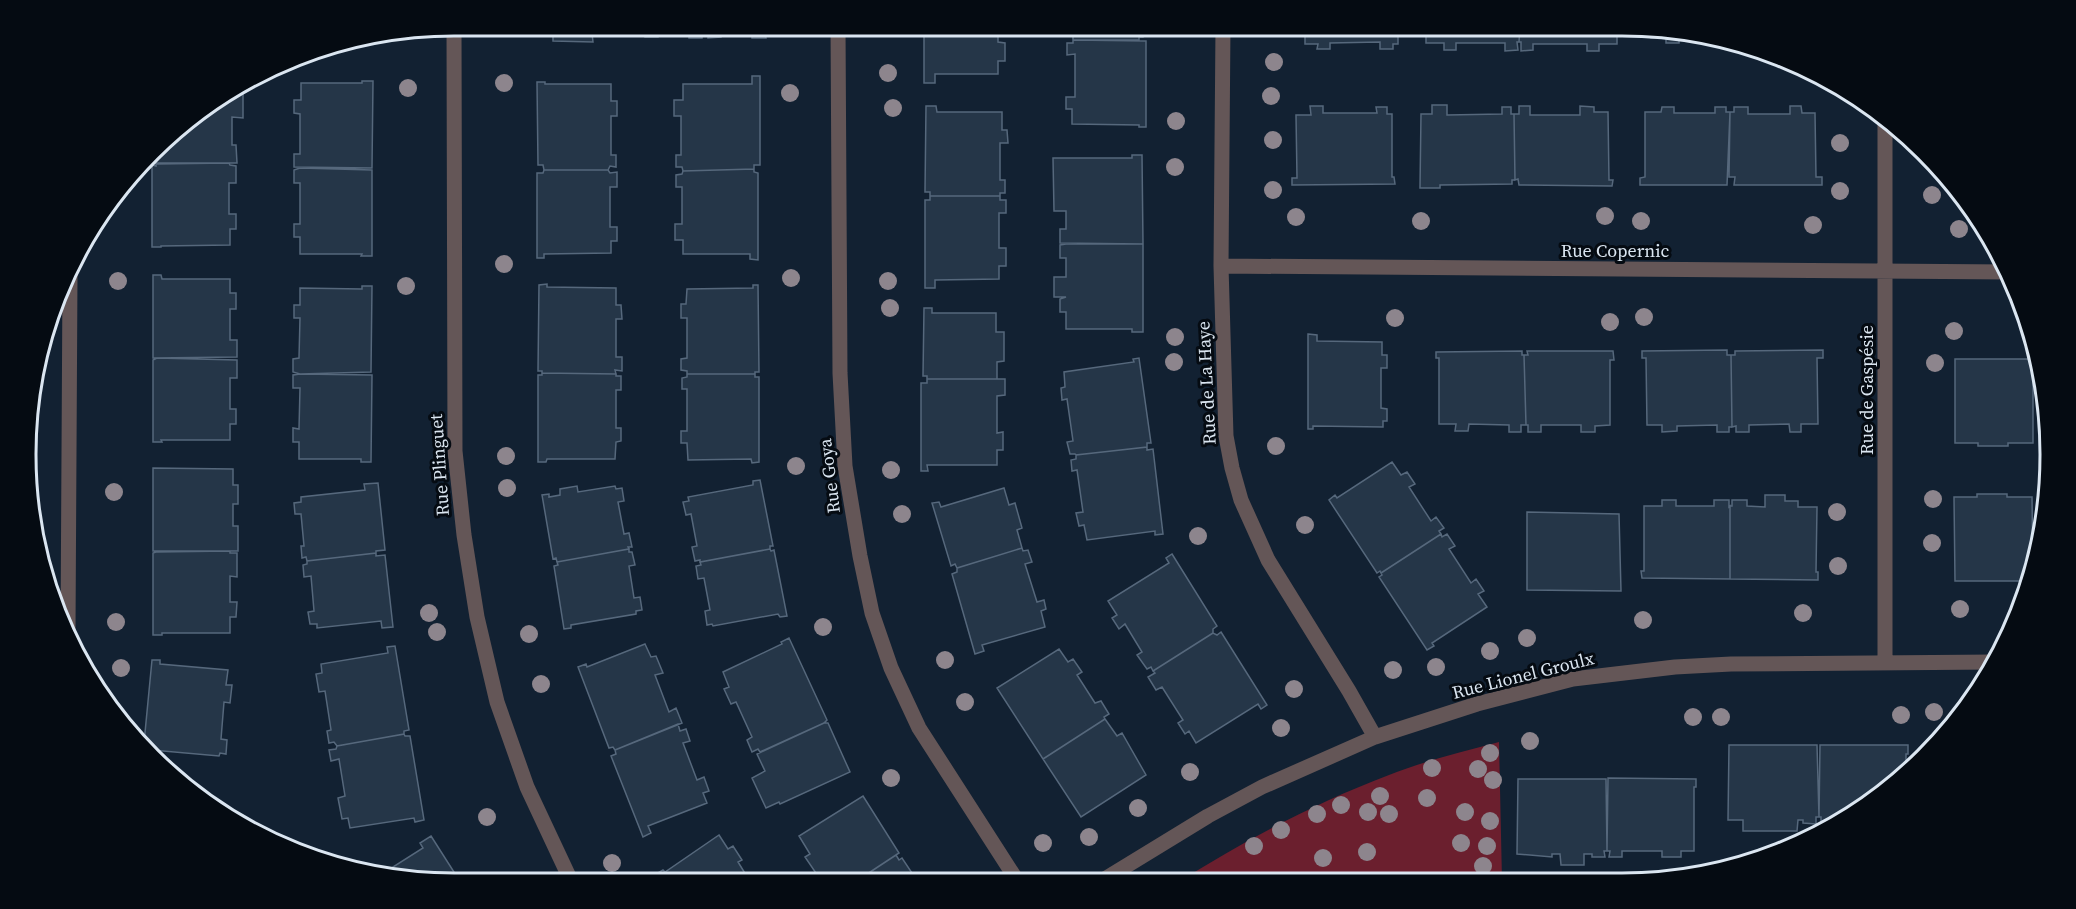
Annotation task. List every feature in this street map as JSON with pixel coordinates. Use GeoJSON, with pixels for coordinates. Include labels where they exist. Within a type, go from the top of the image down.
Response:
{"type":"FeatureCollection","features":[{"type":"Feature","properties":{"kind":"street","name":"Rue Plinguet"},"geometry":{"type":"LineString","coordinates":[[454,36],[455,451],[464,535],[477,617],[497,702],[526,787],[567,873]]}},
{"type":"Feature","properties":{"kind":"street","name":"Rue Goya"},"geometry":{"type":"LineString","coordinates":[[838,36],[840,373],[845,466],[860,556],[872,613],[891,668],[919,728],[1012,873]]}},
{"type":"Feature","properties":{"kind":"street","name":"Rue de La Haye"},"geometry":{"type":"LineString","coordinates":[[1223,36],[1221,266],[1226,436],[1241,500],[1268,560],[1349,691],[1374,737]]}},
{"type":"Feature","properties":{"kind":"street","name":"Rue de Gaspésie"},"geometry":{"type":"LineString","coordinates":[[1885,662],[1886,131]]}},
{"type":"Feature","properties":{"kind":"street","name":"Rue Copernic"},"geometry":{"type":"LineString","coordinates":[[1221,266],[1998,272]]}},
{"type":"Feature","properties":{"kind":"street"},"geometry":{"type":"LineString","coordinates":[[68,615],[70,290]]}},
{"type":"Feature","properties":{"kind":"street","name":"Rue Lionel Groulx"},"geometry":{"type":"LineString","coordinates":[[1115,873],[1208,816],[1262,787],[1374,737],[1477,704],[1573,679],[1617,673],[1731,664],[1985,662]]}},
{"type":"Feature","properties":{"kind":"shaded area"},"geometry":{"type":"Polygon","coordinates":[[[1499,742],[1502,873],[1193,873],[1308,810],[1361,786],[1443,757],[1499,742]]]}},
{"type":"Feature","properties":{"kind":"building"},"geometry":{"type":"Polygon","coordinates":[[[553,36],[592,36],[593,42],[553,41],[553,36]]]}},
{"type":"Feature","properties":{"kind":"building"},"geometry":{"type":"Polygon","coordinates":[[[689,36],[702,36],[702,38],[689,38],[689,36]]]}},
{"type":"Feature","properties":{"kind":"building"},"geometry":{"type":"Polygon","coordinates":[[[752,36],[766,36],[766,38],[752,38],[752,36]]]}},
{"type":"Feature","properties":{"kind":"building"},"geometry":{"type":"Polygon","coordinates":[[[924,36],[998,36],[998,42],[1005,43],[1005,61],[998,61],[998,74],[935,74],[935,83],[924,83],[924,36]]]}},
{"type":"Feature","properties":{"kind":"building"},"geometry":{"type":"Polygon","coordinates":[[[1073,36],[1144,36],[1139,37],[1139,40],[1073,40],[1073,36]]]}},
{"type":"Feature","properties":{"kind":"building"},"geometry":{"type":"Polygon","coordinates":[[[1305,36],[1398,36],[1398,44],[1393,44],[1393,49],[1380,49],[1380,42],[1330,43],[1330,49],[1317,49],[1318,44],[1305,44],[1305,36]]]}},
{"type":"Feature","properties":{"kind":"building"},"geometry":{"type":"Polygon","coordinates":[[[1426,36],[1519,36],[1518,50],[1505,51],[1505,43],[1456,43],[1456,50],[1444,50],[1444,43],[1426,43],[1426,36]]]}},
{"type":"Feature","properties":{"kind":"building"},"geometry":{"type":"Polygon","coordinates":[[[1519,36],[1617,36],[1617,44],[1599,44],[1599,51],[1587,51],[1587,44],[1533,44],[1533,50],[1521,51],[1521,42],[1519,42],[1519,36]]]}},
{"type":"Feature","properties":{"kind":"building"},"geometry":{"type":"Polygon","coordinates":[[[1666,39],[1679,40],[1679,43],[1666,43],[1666,39]]]}},
{"type":"Feature","properties":{"kind":"building"},"geometry":{"type":"Polygon","coordinates":[[[1073,40],[1146,41],[1146,127],[1072,124],[1072,109],[1066,109],[1066,97],[1075,97],[1075,54],[1067,55],[1067,43],[1073,43],[1073,40]]]}},
{"type":"Feature","properties":{"kind":"building"},"geometry":{"type":"Polygon","coordinates":[[[752,76],[760,76],[760,165],[754,165],[754,169],[683,171],[682,167],[676,167],[676,155],[681,155],[681,116],[674,116],[674,100],[683,100],[683,84],[752,84],[752,76]]]}},
{"type":"Feature","properties":{"kind":"building"},"geometry":{"type":"Polygon","coordinates":[[[362,81],[373,81],[372,168],[294,167],[294,154],[300,154],[300,114],[294,113],[294,100],[301,100],[301,83],[362,83],[362,81]]]}},
{"type":"Feature","properties":{"kind":"building"},"geometry":{"type":"Polygon","coordinates":[[[537,82],[611,84],[611,101],[617,101],[617,116],[611,116],[611,155],[616,155],[616,167],[610,166],[608,170],[544,170],[543,165],[538,165],[537,82]]]}},
{"type":"Feature","properties":{"kind":"building"},"geometry":{"type":"Polygon","coordinates":[[[243,93],[243,118],[232,117],[232,145],[236,145],[237,163],[155,163],[200,122],[243,93]]]}},
{"type":"Feature","properties":{"kind":"building"},"geometry":{"type":"Polygon","coordinates":[[[1432,105],[1447,105],[1447,115],[1502,114],[1502,107],[1511,107],[1511,114],[1514,114],[1515,180],[1512,180],[1512,184],[1440,185],[1440,188],[1420,188],[1421,114],[1432,114],[1432,105]]]}},
{"type":"Feature","properties":{"kind":"building"},"geometry":{"type":"Polygon","coordinates":[[[926,106],[936,106],[937,112],[1002,112],[1002,130],[1007,130],[1008,143],[1000,143],[1000,180],[1005,180],[1005,193],[1000,193],[1000,196],[930,196],[930,192],[925,192],[926,106]]]}},
{"type":"Feature","properties":{"kind":"building"},"geometry":{"type":"Polygon","coordinates":[[[1310,106],[1323,106],[1323,113],[1377,113],[1376,107],[1387,107],[1387,114],[1392,114],[1392,177],[1394,177],[1395,184],[1292,185],[1292,178],[1297,178],[1296,115],[1311,115],[1310,106]]]}},
{"type":"Feature","properties":{"kind":"building"},"geometry":{"type":"Polygon","coordinates":[[[1519,106],[1530,106],[1530,115],[1580,115],[1580,106],[1594,107],[1594,112],[1608,112],[1609,180],[1613,180],[1612,186],[1519,185],[1518,179],[1515,180],[1514,114],[1519,114],[1519,106]]]}},
{"type":"Feature","properties":{"kind":"building"},"geometry":{"type":"Polygon","coordinates":[[[1790,106],[1801,106],[1802,113],[1815,113],[1816,177],[1822,177],[1822,185],[1734,185],[1735,177],[1729,177],[1730,112],[1734,112],[1734,107],[1748,107],[1748,114],[1790,114],[1790,106]]]}},
{"type":"Feature","properties":{"kind":"building"},"geometry":{"type":"Polygon","coordinates":[[[1662,107],[1674,107],[1674,113],[1715,113],[1715,107],[1726,107],[1726,112],[1730,112],[1727,185],[1640,185],[1640,178],[1645,177],[1645,112],[1661,112],[1662,107]]]}},
{"type":"Feature","properties":{"kind":"building"},"geometry":{"type":"Polygon","coordinates":[[[1132,155],[1142,155],[1143,244],[1060,243],[1060,229],[1066,229],[1066,211],[1054,211],[1053,158],[1132,158],[1132,155]]]}},
{"type":"Feature","properties":{"kind":"building"},"geometry":{"type":"Polygon","coordinates":[[[229,163],[236,166],[236,183],[229,183],[229,214],[236,214],[236,229],[230,229],[230,245],[152,247],[152,166],[156,164],[229,163]]]}},
{"type":"Feature","properties":{"kind":"building"},"geometry":{"type":"Polygon","coordinates":[[[300,168],[372,170],[372,256],[300,254],[300,237],[294,237],[294,224],[300,224],[300,183],[294,183],[294,170],[300,168]]]}},
{"type":"Feature","properties":{"kind":"building"},"geometry":{"type":"Polygon","coordinates":[[[754,169],[754,172],[758,173],[758,260],[750,259],[750,254],[683,254],[683,240],[675,240],[675,224],[682,224],[682,187],[676,187],[676,175],[682,174],[683,171],[754,169]]]}},
{"type":"Feature","properties":{"kind":"building"},"geometry":{"type":"Polygon","coordinates":[[[544,170],[617,172],[617,187],[610,187],[610,227],[617,227],[617,241],[611,241],[611,253],[544,254],[544,258],[537,258],[537,173],[543,173],[544,170]]]}},
{"type":"Feature","properties":{"kind":"building"},"geometry":{"type":"Polygon","coordinates":[[[930,196],[1000,196],[1000,200],[1006,200],[1006,213],[999,213],[999,248],[1006,248],[1006,266],[999,266],[999,279],[935,280],[935,288],[925,288],[925,200],[930,200],[930,196]]]}},
{"type":"Feature","properties":{"kind":"building"},"geometry":{"type":"Polygon","coordinates":[[[1143,244],[1143,332],[1132,332],[1132,329],[1066,329],[1066,312],[1060,312],[1060,299],[1066,297],[1054,297],[1054,277],[1066,277],[1066,258],[1060,258],[1060,245],[1143,244]]]}},
{"type":"Feature","properties":{"kind":"building"},"geometry":{"type":"Polygon","coordinates":[[[153,275],[161,275],[162,279],[230,279],[230,293],[236,293],[236,309],[230,309],[230,340],[237,340],[237,357],[153,358],[153,275]]]}},
{"type":"Feature","properties":{"kind":"building"},"geometry":{"type":"Polygon","coordinates":[[[547,284],[547,287],[616,288],[616,305],[621,305],[622,319],[616,319],[616,357],[622,357],[622,371],[615,370],[616,374],[542,373],[538,371],[539,285],[547,284]]]}},
{"type":"Feature","properties":{"kind":"building"},"geometry":{"type":"Polygon","coordinates":[[[753,285],[758,285],[759,372],[755,374],[687,374],[687,371],[681,370],[681,359],[687,358],[687,318],[681,318],[681,304],[686,304],[687,289],[753,288],[753,285]]]}},
{"type":"Feature","properties":{"kind":"building"},"geometry":{"type":"Polygon","coordinates":[[[362,286],[372,286],[371,372],[300,374],[293,372],[293,359],[299,358],[300,318],[294,318],[294,305],[300,305],[300,288],[362,289],[362,286]]]}},
{"type":"Feature","properties":{"kind":"building"},"geometry":{"type":"Polygon","coordinates":[[[924,308],[932,308],[932,313],[996,313],[996,332],[1004,332],[1004,361],[997,362],[997,379],[927,379],[927,376],[923,376],[924,308]]]}},
{"type":"Feature","properties":{"kind":"building"},"geometry":{"type":"Polygon","coordinates":[[[1308,334],[1317,335],[1317,341],[1382,342],[1382,355],[1387,355],[1387,368],[1381,368],[1381,408],[1387,409],[1387,421],[1383,421],[1383,427],[1313,426],[1313,429],[1308,429],[1308,334]]]}},
{"type":"Feature","properties":{"kind":"building"},"geometry":{"type":"Polygon","coordinates":[[[1727,350],[1727,355],[1731,355],[1732,427],[1729,427],[1729,432],[1717,432],[1717,425],[1677,426],[1677,431],[1662,432],[1662,425],[1647,425],[1646,358],[1642,358],[1642,351],[1727,350]]]}},
{"type":"Feature","properties":{"kind":"building"},"geometry":{"type":"Polygon","coordinates":[[[1823,350],[1823,358],[1817,358],[1818,424],[1801,424],[1801,432],[1790,432],[1789,424],[1749,425],[1749,432],[1736,432],[1736,426],[1732,427],[1731,355],[1735,355],[1735,351],[1823,350]]]}},
{"type":"Feature","properties":{"kind":"building"},"geometry":{"type":"Polygon","coordinates":[[[1522,351],[1526,425],[1521,425],[1521,432],[1509,432],[1509,425],[1469,424],[1468,431],[1455,431],[1456,424],[1439,424],[1439,358],[1436,358],[1436,352],[1522,351]]]}},
{"type":"Feature","properties":{"kind":"building"},"geometry":{"type":"Polygon","coordinates":[[[1527,351],[1613,351],[1614,360],[1610,360],[1610,425],[1595,426],[1595,432],[1581,432],[1581,425],[1541,425],[1541,432],[1528,432],[1524,355],[1528,355],[1527,351]]]}},
{"type":"Feature","properties":{"kind":"building"},"geometry":{"type":"Polygon","coordinates":[[[157,358],[237,360],[237,378],[230,378],[230,409],[236,409],[236,424],[230,424],[230,440],[153,442],[153,360],[157,358]]]}},
{"type":"Feature","properties":{"kind":"building"},"geometry":{"type":"Polygon","coordinates":[[[1139,358],[1151,443],[1147,443],[1147,447],[1070,454],[1067,442],[1073,441],[1067,399],[1062,400],[1061,388],[1065,387],[1064,372],[1134,362],[1133,359],[1139,358]]]}},
{"type":"Feature","properties":{"kind":"building"},"geometry":{"type":"Polygon","coordinates":[[[1955,359],[2029,359],[2033,380],[2033,443],[1978,446],[1978,443],[1955,443],[1955,359]]]}},
{"type":"Feature","properties":{"kind":"building"},"geometry":{"type":"Polygon","coordinates":[[[542,373],[616,374],[616,376],[621,376],[621,390],[616,390],[616,428],[621,428],[621,441],[616,442],[615,459],[547,459],[546,462],[538,462],[538,375],[542,373]]]}},
{"type":"Feature","properties":{"kind":"building"},"geometry":{"type":"Polygon","coordinates":[[[687,374],[755,374],[755,377],[759,377],[759,462],[752,463],[751,459],[688,460],[687,443],[681,443],[681,431],[687,431],[687,389],[682,389],[682,378],[687,377],[687,374]]]}},
{"type":"Feature","properties":{"kind":"building"},"geometry":{"type":"Polygon","coordinates":[[[293,375],[372,375],[371,462],[361,462],[361,459],[299,459],[299,442],[293,442],[293,428],[299,429],[300,388],[293,388],[293,375]]]}},
{"type":"Feature","properties":{"kind":"building"},"geometry":{"type":"Polygon","coordinates":[[[927,379],[1005,379],[1005,395],[997,396],[997,433],[1003,432],[1003,450],[997,450],[997,465],[927,465],[928,471],[921,471],[921,383],[927,383],[927,379]]]}},
{"type":"Feature","properties":{"kind":"building"},"geometry":{"type":"Polygon","coordinates":[[[1147,447],[1147,450],[1153,449],[1163,534],[1155,535],[1155,531],[1087,540],[1084,525],[1079,526],[1076,513],[1083,512],[1077,470],[1072,471],[1071,460],[1076,459],[1076,455],[1147,447]]]}},
{"type":"Feature","properties":{"kind":"building"},"geometry":{"type":"Polygon","coordinates":[[[1392,462],[1401,475],[1407,472],[1415,484],[1409,487],[1431,521],[1436,517],[1444,528],[1439,531],[1441,534],[1381,573],[1380,571],[1377,573],[1329,500],[1335,495],[1337,498],[1392,462]]]}},
{"type":"Feature","properties":{"kind":"building"},"geometry":{"type":"Polygon","coordinates":[[[153,468],[233,469],[233,485],[238,485],[238,504],[233,504],[233,526],[238,526],[238,551],[153,551],[153,468]]]}},
{"type":"Feature","properties":{"kind":"building"},"geometry":{"type":"Polygon","coordinates":[[[760,480],[773,546],[770,546],[770,549],[695,561],[692,547],[697,546],[691,514],[686,515],[683,502],[689,501],[688,497],[753,485],[753,481],[760,480]]]}},
{"type":"Feature","properties":{"kind":"building"},"geometry":{"type":"Polygon","coordinates":[[[378,483],[385,550],[307,561],[306,557],[302,558],[301,546],[304,546],[301,514],[295,514],[294,503],[301,502],[301,497],[365,490],[364,484],[378,483]]]}},
{"type":"Feature","properties":{"kind":"building"},"geometry":{"type":"Polygon","coordinates":[[[577,486],[578,492],[615,486],[616,489],[622,488],[624,501],[618,502],[624,534],[629,533],[632,547],[557,562],[556,558],[553,559],[542,495],[549,494],[549,497],[560,495],[560,489],[577,486]]]}},
{"type":"Feature","properties":{"kind":"building"},"geometry":{"type":"Polygon","coordinates":[[[1004,488],[1009,505],[1015,503],[1022,528],[1017,530],[1022,548],[957,568],[955,564],[951,566],[932,503],[939,502],[941,507],[1004,488]]]}},
{"type":"Feature","properties":{"kind":"building"},"geometry":{"type":"Polygon","coordinates":[[[1977,494],[2007,494],[2007,497],[2032,497],[2032,533],[2020,581],[1955,581],[1954,497],[1977,497],[1977,494]]]}},
{"type":"Feature","properties":{"kind":"building"},"geometry":{"type":"Polygon","coordinates":[[[1765,495],[1785,495],[1785,501],[1798,501],[1798,507],[1817,507],[1816,572],[1818,572],[1818,580],[1730,579],[1730,506],[1732,506],[1732,500],[1747,500],[1747,506],[1765,507],[1765,495]]]}},
{"type":"Feature","properties":{"kind":"building"},"geometry":{"type":"Polygon","coordinates":[[[1662,500],[1676,500],[1676,506],[1714,506],[1714,500],[1729,500],[1730,579],[1642,578],[1641,571],[1644,571],[1644,506],[1662,506],[1662,500]]]}},
{"type":"Feature","properties":{"kind":"building"},"geometry":{"type":"Polygon","coordinates":[[[1527,512],[1619,514],[1621,591],[1527,590],[1527,512]]]}},
{"type":"Feature","properties":{"kind":"building"},"geometry":{"type":"Polygon","coordinates":[[[1441,534],[1442,537],[1447,534],[1455,546],[1449,549],[1471,583],[1476,579],[1484,591],[1478,594],[1487,607],[1432,643],[1434,646],[1427,650],[1379,577],[1381,573],[1441,534]]]}},
{"type":"Feature","properties":{"kind":"building"},"geometry":{"type":"Polygon","coordinates":[[[1022,548],[1023,551],[1028,550],[1032,562],[1025,564],[1037,602],[1044,600],[1046,609],[1041,611],[1045,627],[982,645],[984,651],[975,654],[952,574],[957,572],[957,568],[1022,548]]]}},
{"type":"Feature","properties":{"kind":"building"},"geometry":{"type":"Polygon","coordinates":[[[629,549],[635,565],[629,566],[634,598],[640,597],[642,610],[636,611],[636,614],[571,625],[571,628],[564,629],[554,566],[558,565],[557,562],[629,549]]]}},
{"type":"Feature","properties":{"kind":"building"},"geometry":{"type":"Polygon","coordinates":[[[774,550],[787,616],[780,617],[778,614],[713,626],[712,624],[707,625],[705,611],[710,610],[704,578],[698,579],[696,566],[701,565],[700,562],[774,550]]]}},
{"type":"Feature","properties":{"kind":"building"},"geometry":{"type":"Polygon","coordinates":[[[230,551],[230,553],[237,553],[237,577],[230,576],[230,602],[237,602],[236,617],[230,617],[230,633],[153,635],[153,553],[230,551]]]}},
{"type":"Feature","properties":{"kind":"building"},"geometry":{"type":"Polygon","coordinates":[[[376,553],[376,556],[385,555],[393,627],[382,628],[381,621],[317,628],[317,624],[310,624],[308,612],[314,611],[311,576],[304,577],[303,565],[307,564],[307,561],[376,553]]]}},
{"type":"Feature","properties":{"kind":"building"},"geometry":{"type":"Polygon","coordinates":[[[1172,554],[1217,626],[1213,629],[1213,633],[1153,671],[1151,667],[1147,669],[1137,655],[1142,652],[1125,624],[1119,629],[1112,618],[1117,615],[1108,601],[1169,563],[1166,558],[1172,554]]]}},
{"type":"Feature","properties":{"kind":"building"},"geometry":{"type":"Polygon","coordinates":[[[1221,632],[1267,705],[1261,709],[1258,704],[1196,743],[1189,731],[1185,734],[1178,723],[1183,720],[1162,687],[1156,690],[1148,677],[1155,673],[1153,671],[1213,633],[1217,635],[1221,632]]]}},
{"type":"Feature","properties":{"kind":"building"},"geometry":{"type":"Polygon","coordinates":[[[789,638],[827,720],[760,752],[758,749],[752,752],[747,740],[752,737],[736,702],[731,704],[724,689],[729,687],[723,672],[782,644],[781,642],[789,638]]]}},
{"type":"Feature","properties":{"kind":"building"},"geometry":{"type":"Polygon","coordinates":[[[645,644],[651,657],[656,656],[663,673],[655,675],[669,712],[676,708],[682,723],[615,750],[613,747],[609,748],[578,667],[586,664],[587,667],[645,644]]]}},
{"type":"Feature","properties":{"kind":"building"},"geometry":{"type":"Polygon","coordinates":[[[395,646],[409,730],[404,731],[404,734],[337,746],[334,742],[329,743],[327,731],[331,730],[325,691],[319,692],[316,674],[322,673],[321,664],[388,653],[387,647],[395,646]]]}},
{"type":"Feature","properties":{"kind":"building"},"geometry":{"type":"Polygon","coordinates":[[[1059,649],[1068,662],[1073,659],[1082,672],[1077,675],[1095,703],[1101,701],[1109,714],[1104,717],[1105,719],[1043,759],[997,688],[1059,649]]]}},
{"type":"Feature","properties":{"kind":"building"},"geometry":{"type":"Polygon","coordinates":[[[152,660],[160,660],[160,664],[228,670],[226,685],[232,685],[230,703],[224,702],[221,739],[227,740],[226,754],[220,753],[219,756],[160,751],[145,735],[152,660]]]}},
{"type":"Feature","properties":{"kind":"building"},"geometry":{"type":"Polygon","coordinates":[[[1105,719],[1117,736],[1122,733],[1146,775],[1081,817],[1043,759],[1105,719]]]}},
{"type":"Feature","properties":{"kind":"building"},"geometry":{"type":"Polygon","coordinates":[[[828,723],[850,772],[780,804],[779,802],[766,808],[752,778],[765,771],[757,754],[828,723]]]}},
{"type":"Feature","properties":{"kind":"building"},"geometry":{"type":"Polygon","coordinates":[[[678,724],[680,731],[686,729],[690,741],[683,743],[697,780],[704,777],[709,791],[703,793],[707,803],[648,826],[651,833],[643,837],[611,756],[616,754],[615,750],[678,724]]]}},
{"type":"Feature","properties":{"kind":"building"},"geometry":{"type":"Polygon","coordinates":[[[404,734],[410,736],[424,820],[415,822],[414,818],[350,828],[348,818],[342,819],[338,798],[345,796],[339,759],[331,761],[329,750],[336,749],[337,746],[404,734]]]}},
{"type":"Feature","properties":{"kind":"building"},"geometry":{"type":"Polygon","coordinates":[[[1729,745],[1817,745],[1819,817],[1816,817],[1816,824],[1803,823],[1803,820],[1798,820],[1797,831],[1743,831],[1743,820],[1728,820],[1729,745]]]}},
{"type":"Feature","properties":{"kind":"building"},"geometry":{"type":"Polygon","coordinates":[[[1820,745],[1908,745],[1906,760],[1876,787],[1821,822],[1821,817],[1819,817],[1820,745]]]}},
{"type":"Feature","properties":{"kind":"building"},"geometry":{"type":"Polygon","coordinates":[[[1608,778],[1696,779],[1694,851],[1681,851],[1681,857],[1662,857],[1662,851],[1622,851],[1622,857],[1609,857],[1610,851],[1607,851],[1608,778]]]}},
{"type":"Feature","properties":{"kind":"building"},"geometry":{"type":"Polygon","coordinates":[[[1518,779],[1606,779],[1607,851],[1604,851],[1605,857],[1592,857],[1592,854],[1584,854],[1584,865],[1561,865],[1560,854],[1552,854],[1552,857],[1517,854],[1518,779]]]}},
{"type":"Feature","properties":{"kind":"building"},"geometry":{"type":"Polygon","coordinates":[[[863,796],[899,853],[869,873],[816,873],[805,857],[810,854],[799,836],[863,796]]]}},
{"type":"Feature","properties":{"kind":"building"},"geometry":{"type":"Polygon","coordinates":[[[719,835],[728,849],[733,846],[742,860],[738,862],[745,873],[658,873],[663,870],[665,872],[719,835]]]}},
{"type":"Feature","properties":{"kind":"building"},"geometry":{"type":"Polygon","coordinates":[[[431,836],[455,873],[392,868],[423,848],[420,843],[431,836]]]}},
{"type":"Feature","properties":{"kind":"building"},"geometry":{"type":"Polygon","coordinates":[[[896,855],[899,860],[902,858],[912,873],[869,873],[896,855]]]}}]}
